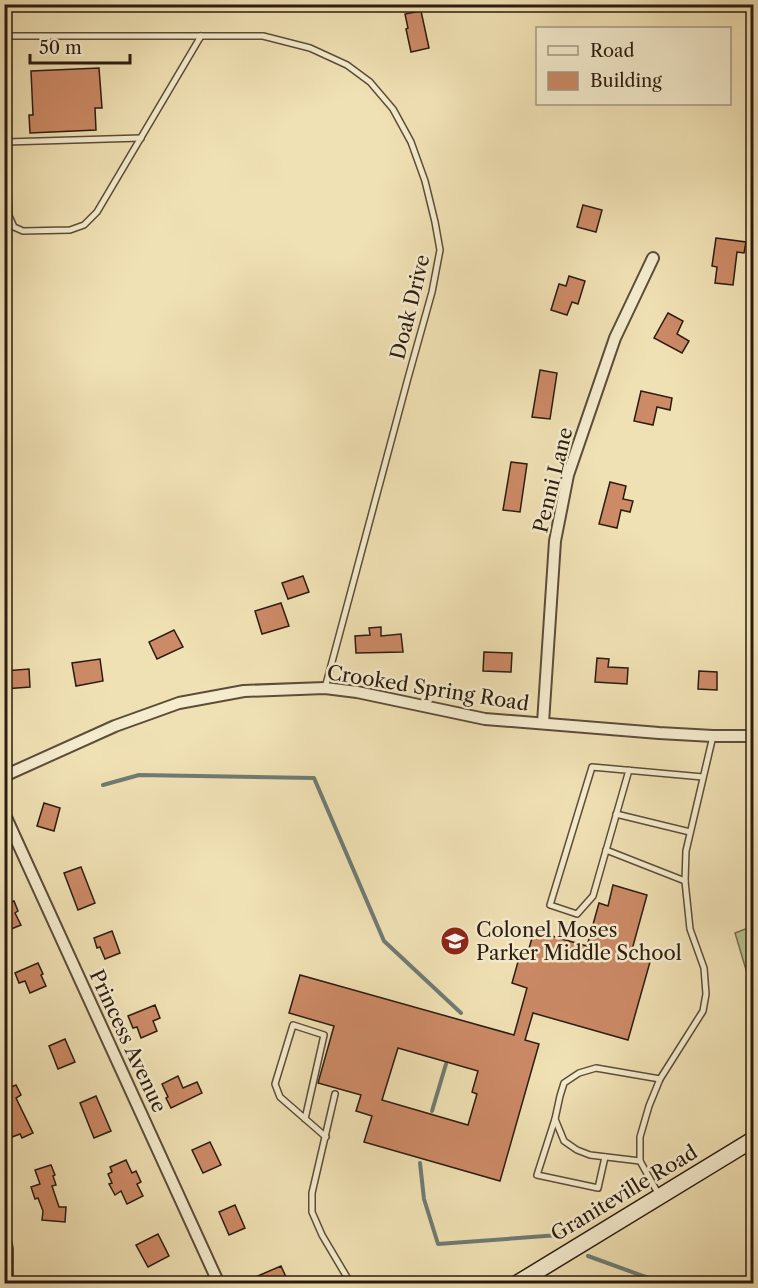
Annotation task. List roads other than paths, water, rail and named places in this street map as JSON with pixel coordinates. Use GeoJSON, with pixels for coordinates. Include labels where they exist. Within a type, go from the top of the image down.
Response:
{"type":"FeatureCollection","features":[{"type":"Feature","properties":{"kind":"main road","name":"Graniteville Road"},"geometry":{"type":"LineString","coordinates":[[516,1284],[753,1139]]}},
{"type":"Feature","properties":{"kind":"street","name":"Penni Lane"},"geometry":{"type":"LineString","coordinates":[[543,723],[555,541],[568,475],[615,338],[653,258]]}},
{"type":"Feature","properties":{"kind":"street","name":"Crooked Spring Road"},"geometry":{"type":"LineString","coordinates":[[4,776],[116,726],[179,703],[244,691],[325,688],[357,692],[485,719],[659,733],[753,736]]}},
{"type":"Feature","properties":{"kind":"street","name":"Princess Avenue"},"geometry":{"type":"LineString","coordinates":[[4,813],[219,1284]]}},
{"type":"Feature","properties":{"kind":"street"},"geometry":{"type":"LineString","coordinates":[[4,1236],[7,1249],[7,1281],[5,1284]]}},
{"type":"Feature","properties":{"kind":"lane","name":"Doak Drive"},"geometry":{"type":"LineString","coordinates":[[4,36],[263,36],[310,48],[347,65],[370,82],[393,109],[411,142],[424,181],[440,250],[432,292],[325,688]]}},
{"type":"Feature","properties":{"kind":"lane"},"geometry":{"type":"LineString","coordinates":[[4,113],[9,216],[14,227],[22,231],[70,230],[84,225],[97,212],[201,36]]}},
{"type":"Feature","properties":{"kind":"lane"},"geometry":{"type":"LineString","coordinates":[[6,142],[141,138]]}},
{"type":"Feature","properties":{"kind":"lane"},"geometry":{"type":"LineString","coordinates":[[659,1197],[640,1161],[640,1137],[660,1079],[703,1011],[706,994],[704,968],[690,929],[685,881],[686,851],[713,736]]}},
{"type":"Feature","properties":{"kind":"lane"},"geometry":{"type":"LineString","coordinates":[[629,771],[593,896],[577,914],[550,905],[592,767],[703,777]]}},
{"type":"Feature","properties":{"kind":"lane"},"geometry":{"type":"LineString","coordinates":[[616,814],[690,832]]}},
{"type":"Feature","properties":{"kind":"lane"},"geometry":{"type":"LineString","coordinates":[[606,850],[685,881]]}},
{"type":"Feature","properties":{"kind":"lane"},"geometry":{"type":"LineString","coordinates":[[305,1119],[324,1035],[294,1025],[275,1084],[280,1097],[305,1119],[326,1137]]}},
{"type":"Feature","properties":{"kind":"lane"},"geometry":{"type":"LineString","coordinates":[[606,1157],[598,1188],[537,1175],[564,1083],[579,1073],[596,1068],[660,1079]]}},
{"type":"Feature","properties":{"kind":"lane"},"geometry":{"type":"LineString","coordinates":[[335,1094],[312,1193],[312,1212],[321,1235],[351,1284]]}},
{"type":"Feature","properties":{"kind":"lane"},"geometry":{"type":"LineString","coordinates":[[555,1119],[564,1141],[577,1150],[590,1155],[640,1161]]}},
{"type":"Feature","properties":{"kind":"waterway"},"geometry":{"type":"LineString","coordinates":[[103,785],[139,775],[314,778],[384,941],[461,1013]]}},
{"type":"Feature","properties":{"kind":"waterway"},"geometry":{"type":"LineString","coordinates":[[432,1111],[446,1064]]}},
{"type":"Feature","properties":{"kind":"waterway"},"geometry":{"type":"LineString","coordinates":[[420,1163],[424,1199],[438,1244],[559,1235]]}},
{"type":"Feature","properties":{"kind":"waterway"},"geometry":{"type":"LineString","coordinates":[[588,1256],[665,1284]]}},
{"type":"Feature","properties":{"kind":"place","name":"Colonel Moses Parker Middle School"},"geometry":{"type":"Point","coordinates":[455,941]}}]}
